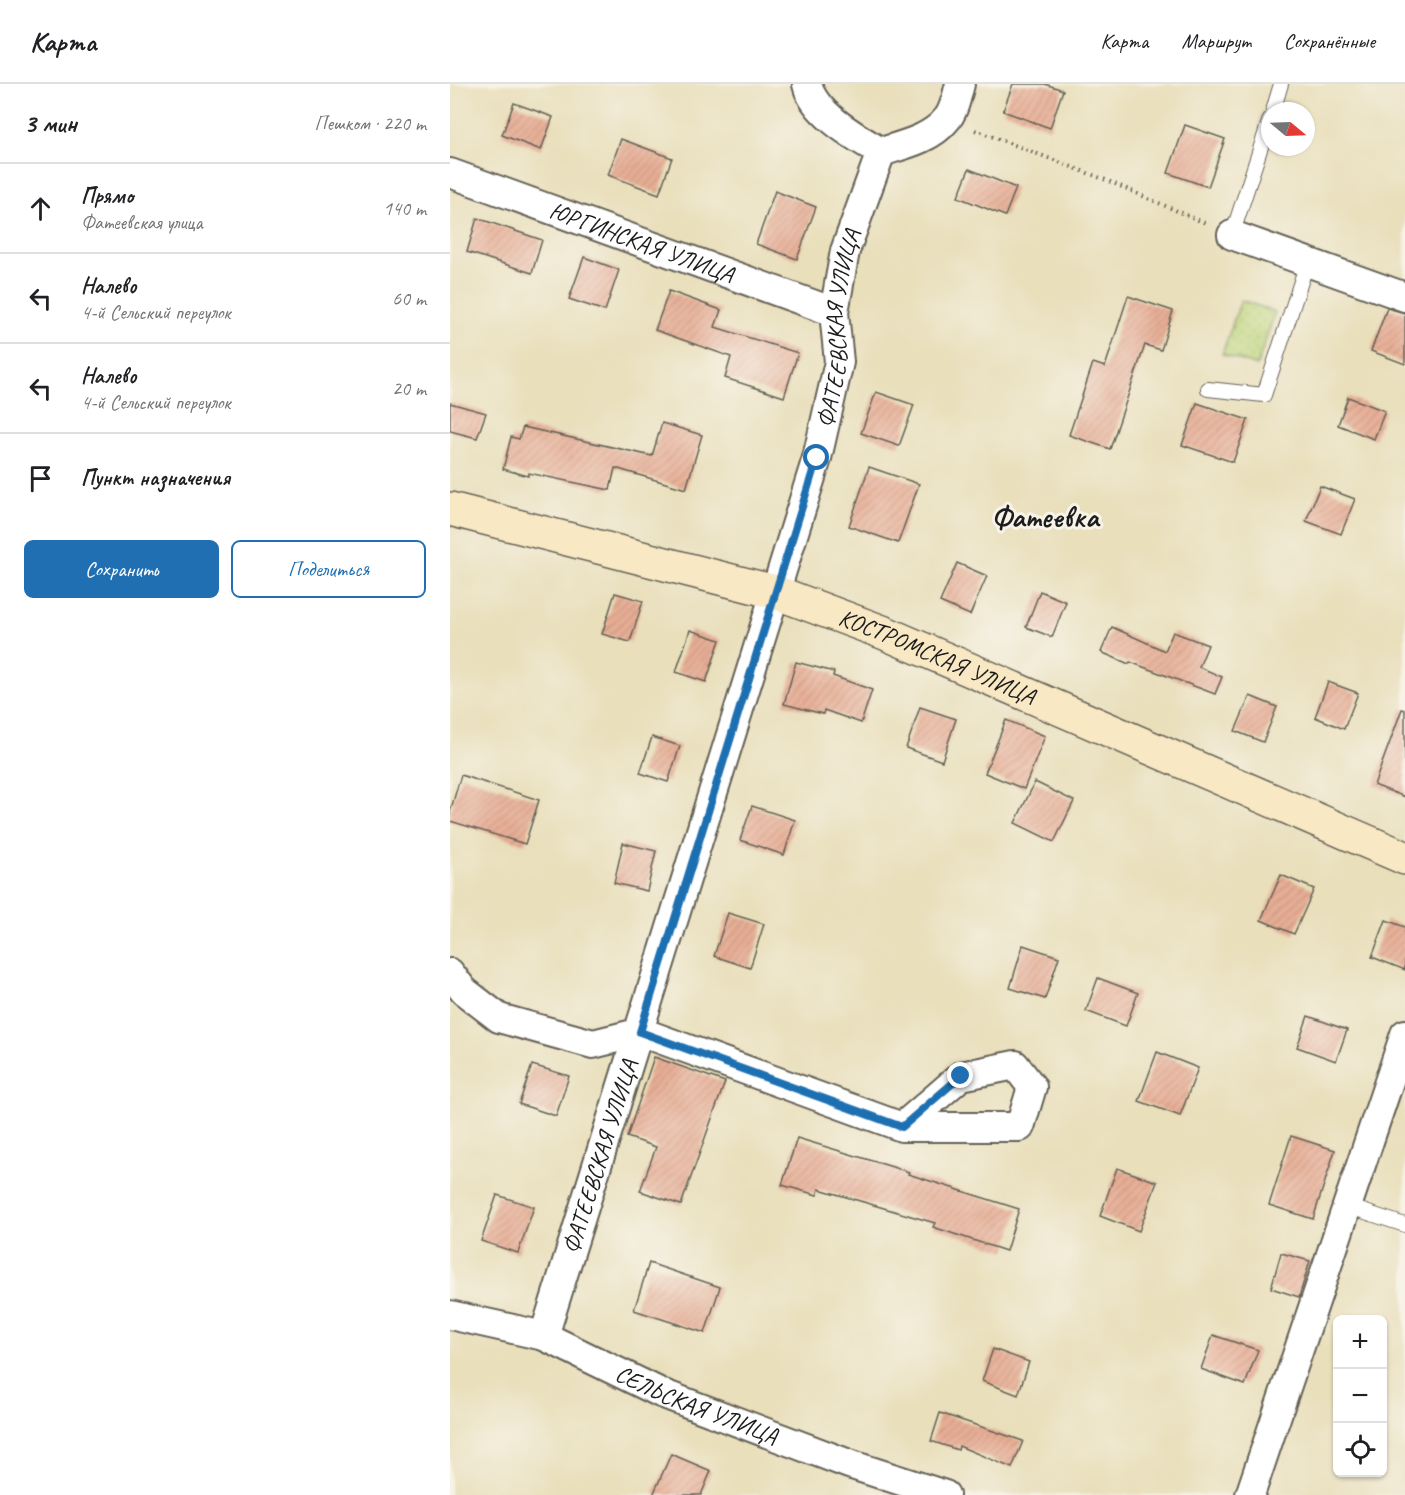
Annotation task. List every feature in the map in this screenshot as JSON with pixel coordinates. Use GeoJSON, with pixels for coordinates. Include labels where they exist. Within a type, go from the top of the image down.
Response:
{"type":"FeatureCollection","features":[{"type":"Feature","properties":{"kind":"street"},"geometry":{"type":"LineString","coordinates":[[807,84],[810,96],[843,130],[881,152],[930,134],[947,119],[960,84]]}},
{"type":"Feature","properties":{"kind":"street","name":"ФАТЕЕВСКАЯ УЛИЦА"},"geometry":{"type":"LineString","coordinates":[[544,1336],[817,458],[839,362],[834,312],[845,251],[881,152]]}},
{"type":"Feature","properties":{"kind":"street","name":"ЮРГИНСКАЯ УЛИЦА"},"geometry":{"type":"LineString","coordinates":[[450,173],[834,312]]}},
{"type":"Feature","properties":{"kind":"street"},"geometry":{"type":"LineString","coordinates":[[1232,235],[1405,297]]}},
{"type":"Feature","properties":{"kind":"street","name":"КОСТРОМСКАЯ УЛИЦА"},"geometry":{"type":"LineString","coordinates":[[450,509],[775,592],[885,633],[1405,858]]}},
{"type":"Feature","properties":{"kind":"street"},"geometry":{"type":"LineString","coordinates":[[450,974],[464,991],[499,1018],[592,1044],[640,1032],[902,1127]]}},
{"type":"Feature","properties":{"kind":"street"},"geometry":{"type":"LineString","coordinates":[[1250,1495],[1405,1034]]}},
{"type":"Feature","properties":{"kind":"street","name":"СЕЛЬСКАЯ УЛИЦА"},"geometry":{"type":"LineString","coordinates":[[450,1315],[544,1336],[661,1393],[849,1464],[945,1495]]}},
{"type":"Feature","properties":{"kind":"lane"},"geometry":{"type":"LineString","coordinates":[[1276,102],[1281,84]]}},
{"type":"Feature","properties":{"kind":"lane"},"geometry":{"type":"LineString","coordinates":[[1232,235],[1261,146]]}},
{"type":"Feature","properties":{"kind":"lane"},"geometry":{"type":"LineString","coordinates":[[1208,389],[1264,395],[1307,263]]}},
{"type":"Feature","properties":{"kind":"lane"},"geometry":{"type":"LineString","coordinates":[[1347,1206],[1405,1225]]}},
{"type":"Feature","properties":{"kind":"path"},"geometry":{"type":"LineString","coordinates":[[947,119],[1106,180],[1232,235]]}},
{"type":"Feature","properties":{"kind":"green space"},"geometry":{"type":"Polygon","coordinates":[[[1241,300],[1275,312],[1257,366],[1222,354],[1241,300]]]}},
{"type":"Feature","properties":{"kind":"building"},"geometry":{"type":"Polygon","coordinates":[[[1013,84],[1045,84],[1063,90],[1050,128],[1003,111],[1013,84]]]}},
{"type":"Feature","properties":{"kind":"building"},"geometry":{"type":"Polygon","coordinates":[[[514,103],[553,117],[541,150],[502,135],[514,103]]]}},
{"type":"Feature","properties":{"kind":"building"},"geometry":{"type":"Polygon","coordinates":[[[1185,125],[1225,139],[1208,187],[1168,173],[1185,125]]]}},
{"type":"Feature","properties":{"kind":"building"},"geometry":{"type":"Polygon","coordinates":[[[621,139],[672,158],[659,194],[608,175],[621,139]]]}},
{"type":"Feature","properties":{"kind":"building"},"geometry":{"type":"Polygon","coordinates":[[[969,169],[1016,188],[1005,216],[958,197],[969,169]]]}},
{"type":"Feature","properties":{"kind":"building"},"geometry":{"type":"Polygon","coordinates":[[[775,191],[816,207],[797,259],[756,244],[775,191]]]}},
{"type":"Feature","properties":{"kind":"building"},"geometry":{"type":"Polygon","coordinates":[[[477,218],[542,240],[532,273],[467,252],[477,218]]]}},
{"type":"Feature","properties":{"kind":"building"},"geometry":{"type":"Polygon","coordinates":[[[584,257],[619,270],[605,311],[569,299],[584,257]]]}},
{"type":"Feature","properties":{"kind":"building"},"geometry":{"type":"Polygon","coordinates":[[[669,291],[721,310],[715,327],[798,353],[784,397],[725,378],[731,357],[655,330],[669,291]]]}},
{"type":"Feature","properties":{"kind":"building"},"geometry":{"type":"Polygon","coordinates":[[[1128,296],[1173,311],[1161,350],[1145,345],[1110,449],[1069,435],[1093,363],[1105,367],[1128,296]]]}},
{"type":"Feature","properties":{"kind":"building"},"geometry":{"type":"Polygon","coordinates":[[[1387,308],[1405,313],[1405,364],[1371,351],[1387,308]]]}},
{"type":"Feature","properties":{"kind":"building"},"geometry":{"type":"Polygon","coordinates":[[[876,392],[914,405],[899,446],[861,433],[876,392]]]}},
{"type":"Feature","properties":{"kind":"building"},"geometry":{"type":"Polygon","coordinates":[[[1348,397],[1385,411],[1374,439],[1338,425],[1348,397]]]}},
{"type":"Feature","properties":{"kind":"building"},"geometry":{"type":"Polygon","coordinates":[[[450,403],[486,413],[477,438],[450,431],[450,403]]]}},
{"type":"Feature","properties":{"kind":"building"},"geometry":{"type":"Polygon","coordinates":[[[1197,403],[1248,420],[1233,462],[1182,445],[1197,403]]]}},
{"type":"Feature","properties":{"kind":"building"},"geometry":{"type":"Polygon","coordinates":[[[662,423],[702,435],[686,489],[615,468],[610,490],[529,473],[528,476],[503,469],[511,437],[519,439],[523,427],[652,456],[662,423]]]}},
{"type":"Feature","properties":{"kind":"building"},"geometry":{"type":"Polygon","coordinates":[[[869,467],[919,484],[898,543],[849,526],[869,467]]]}},
{"type":"Feature","properties":{"kind":"building"},"geometry":{"type":"Polygon","coordinates":[[[1320,486],[1355,499],[1341,534],[1306,521],[1320,486]]]}},
{"type":"Feature","properties":{"kind":"building"},"geometry":{"type":"Polygon","coordinates":[[[957,563],[987,576],[970,615],[940,602],[957,563]]]}},
{"type":"Feature","properties":{"kind":"building"},"geometry":{"type":"Polygon","coordinates":[[[1040,591],[1066,602],[1052,637],[1026,627],[1040,591]]]}},
{"type":"Feature","properties":{"kind":"building"},"geometry":{"type":"Polygon","coordinates":[[[615,593],[643,601],[630,642],[602,634],[615,593]]]}},
{"type":"Feature","properties":{"kind":"building"},"geometry":{"type":"Polygon","coordinates":[[[1112,627],[1165,651],[1173,632],[1208,645],[1199,667],[1222,677],[1215,694],[1101,652],[1112,627]]]}},
{"type":"Feature","properties":{"kind":"building"},"geometry":{"type":"Polygon","coordinates":[[[690,630],[720,640],[706,682],[676,672],[690,630]]]}},
{"type":"Feature","properties":{"kind":"building"},"geometry":{"type":"Polygon","coordinates":[[[796,662],[834,672],[833,676],[872,690],[861,723],[824,710],[823,714],[784,704],[796,662]]]}},
{"type":"Feature","properties":{"kind":"building"},"geometry":{"type":"Polygon","coordinates":[[[1328,682],[1358,693],[1344,729],[1315,717],[1328,682]]]}},
{"type":"Feature","properties":{"kind":"building"},"geometry":{"type":"Polygon","coordinates":[[[1250,696],[1277,707],[1263,742],[1235,731],[1250,696]]]}},
{"type":"Feature","properties":{"kind":"building"},"geometry":{"type":"Polygon","coordinates":[[[920,707],[956,719],[942,761],[906,748],[920,707]]]}},
{"type":"Feature","properties":{"kind":"building"},"geometry":{"type":"Polygon","coordinates":[[[1402,709],[1405,710],[1405,797],[1374,785],[1402,709]]]}},
{"type":"Feature","properties":{"kind":"building"},"geometry":{"type":"Polygon","coordinates":[[[1006,720],[1045,736],[1024,789],[985,773],[1006,720]]]}},
{"type":"Feature","properties":{"kind":"building"},"geometry":{"type":"Polygon","coordinates":[[[652,737],[680,746],[668,782],[640,773],[652,737]]]}},
{"type":"Feature","properties":{"kind":"building"},"geometry":{"type":"Polygon","coordinates":[[[461,775],[539,800],[525,844],[450,821],[450,812],[461,775]]]}},
{"type":"Feature","properties":{"kind":"building"},"geometry":{"type":"Polygon","coordinates":[[[1035,782],[1074,801],[1054,842],[1015,823],[1035,782]]]}},
{"type":"Feature","properties":{"kind":"building"},"geometry":{"type":"Polygon","coordinates":[[[752,806],[795,820],[784,855],[740,840],[752,806]]]}},
{"type":"Feature","properties":{"kind":"building"},"geometry":{"type":"Polygon","coordinates":[[[623,843],[656,851],[647,891],[614,883],[623,843]]]}},
{"type":"Feature","properties":{"kind":"building"},"geometry":{"type":"Polygon","coordinates":[[[1281,875],[1314,889],[1294,934],[1261,920],[1281,875]]]}},
{"type":"Feature","properties":{"kind":"building"},"geometry":{"type":"Polygon","coordinates":[[[728,913],[764,924],[750,968],[714,956],[728,913]]]}},
{"type":"Feature","properties":{"kind":"building"},"geometry":{"type":"Polygon","coordinates":[[[1386,920],[1405,927],[1405,970],[1372,957],[1386,920]]]}},
{"type":"Feature","properties":{"kind":"building"},"geometry":{"type":"Polygon","coordinates":[[[1023,945],[1059,957],[1045,999],[1010,988],[1023,945]]]}},
{"type":"Feature","properties":{"kind":"building"},"geometry":{"type":"Polygon","coordinates":[[[1098,978],[1138,993],[1126,1026],[1086,1011],[1098,978]]]}},
{"type":"Feature","properties":{"kind":"building"},"geometry":{"type":"Polygon","coordinates":[[[1308,1016],[1347,1030],[1336,1061],[1297,1047],[1308,1016]]]}},
{"type":"Feature","properties":{"kind":"building"},"geometry":{"type":"Polygon","coordinates":[[[1157,1052],[1198,1068],[1180,1116],[1139,1101],[1157,1052]]]}},
{"type":"Feature","properties":{"kind":"building"},"geometry":{"type":"Polygon","coordinates":[[[654,1057],[725,1082],[681,1205],[640,1191],[656,1147],[627,1137],[654,1057]]]}},
{"type":"Feature","properties":{"kind":"building"},"geometry":{"type":"Polygon","coordinates":[[[532,1065],[569,1076],[556,1116],[519,1104],[532,1065]]]}},
{"type":"Feature","properties":{"kind":"building"},"geometry":{"type":"Polygon","coordinates":[[[1291,1136],[1335,1150],[1313,1219],[1269,1205],[1291,1136]]]}},
{"type":"Feature","properties":{"kind":"building"},"geometry":{"type":"Polygon","coordinates":[[[797,1138],[1019,1209],[1006,1251],[933,1227],[935,1223],[819,1189],[817,1195],[782,1185],[797,1138]]]}},
{"type":"Feature","properties":{"kind":"building"},"geometry":{"type":"Polygon","coordinates":[[[1117,1168],[1157,1182],[1139,1231],[1100,1216],[1117,1168]]]}},
{"type":"Feature","properties":{"kind":"building"},"geometry":{"type":"Polygon","coordinates":[[[497,1195],[534,1207],[518,1253],[481,1241],[497,1195]]]}},
{"type":"Feature","properties":{"kind":"building"},"geometry":{"type":"Polygon","coordinates":[[[1281,1253],[1310,1261],[1299,1297],[1271,1288],[1281,1253]]]}},
{"type":"Feature","properties":{"kind":"building"},"geometry":{"type":"Polygon","coordinates":[[[649,1263],[720,1287],[705,1333],[634,1310],[649,1263]]]}},
{"type":"Feature","properties":{"kind":"building"},"geometry":{"type":"Polygon","coordinates":[[[1213,1335],[1258,1350],[1245,1385],[1201,1369],[1213,1335]]]}},
{"type":"Feature","properties":{"kind":"building"},"geometry":{"type":"Polygon","coordinates":[[[993,1349],[1029,1362],[1018,1395],[982,1381],[993,1349]]]}},
{"type":"Feature","properties":{"kind":"building"},"geometry":{"type":"Polygon","coordinates":[[[940,1413],[1023,1441],[1012,1468],[959,1446],[958,1450],[931,1441],[940,1413]]]}},
{"type":"Feature","properties":{"kind":"building"},"geometry":{"type":"Polygon","coordinates":[[[671,1454],[711,1471],[701,1495],[653,1495],[671,1454]]]}},
{"type":"Feature","properties":{"kind":"district","name":"Фатеевка"},"geometry":{"type":"Point","coordinates":[1045,517]}},
{"type":"Feature","properties":{"kind":"route"},"geometry":{"type":"LineString","coordinates":[[817,458],[640,1032],[902,1127],[961,1076]]}}]}
